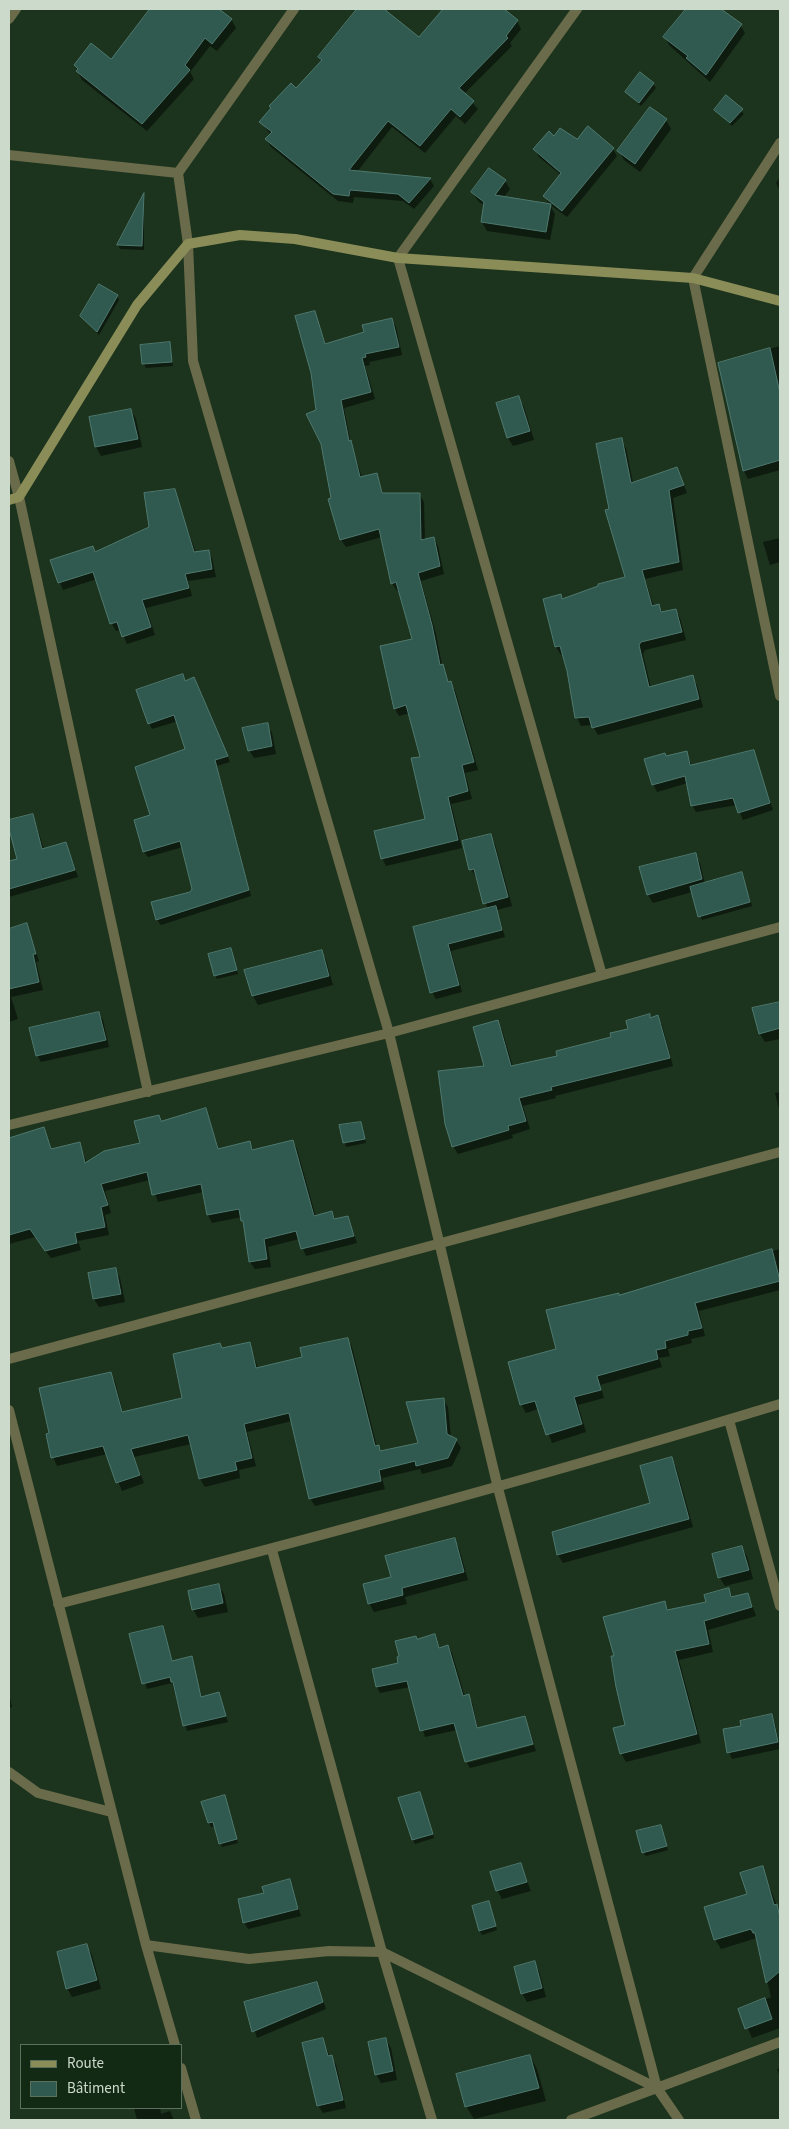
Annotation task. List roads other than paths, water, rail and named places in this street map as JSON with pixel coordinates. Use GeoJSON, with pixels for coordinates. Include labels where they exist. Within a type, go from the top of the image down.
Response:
{"type":"FeatureCollection","features":[{"type":"Feature","properties":{"kind":"street"},"geometry":{"type":"LineString","coordinates":[[9,19],[16,9]]}},
{"type":"Feature","properties":{"kind":"street"},"geometry":{"type":"LineString","coordinates":[[294,9],[178,172],[188,244],[193,361],[389,1033],[438,1244],[498,1488],[657,2088],[679,2120]]}},
{"type":"Feature","properties":{"kind":"street"},"geometry":{"type":"LineString","coordinates":[[398,258],[576,9]]}},
{"type":"Feature","properties":{"kind":"street"},"geometry":{"type":"LineString","coordinates":[[780,143],[693,278],[780,696]]}},
{"type":"Feature","properties":{"kind":"street"},"geometry":{"type":"LineString","coordinates":[[9,155],[178,172]]}},
{"type":"Feature","properties":{"kind":"street"},"geometry":{"type":"LineString","coordinates":[[9,500],[20,497],[137,305],[188,244],[240,235],[295,239],[398,258],[693,278],[780,301]]}},
{"type":"Feature","properties":{"kind":"street"},"geometry":{"type":"LineString","coordinates":[[398,258],[602,975]]}},
{"type":"Feature","properties":{"kind":"street"},"geometry":{"type":"LineString","coordinates":[[9,461],[20,497],[148,1092]]}},
{"type":"Feature","properties":{"kind":"street"},"geometry":{"type":"LineString","coordinates":[[9,1125],[389,1033],[780,927]]}},
{"type":"Feature","properties":{"kind":"street"},"geometry":{"type":"LineString","coordinates":[[9,1359],[780,1152]]}},
{"type":"Feature","properties":{"kind":"street"},"geometry":{"type":"LineString","coordinates":[[58,1604],[272,1550],[498,1488],[780,1404]]}},
{"type":"Feature","properties":{"kind":"street"},"geometry":{"type":"LineString","coordinates":[[9,1410],[146,1946],[175,2044]]}},
{"type":"Feature","properties":{"kind":"street"},"geometry":{"type":"LineString","coordinates":[[729,1420],[780,1606]]}},
{"type":"Feature","properties":{"kind":"street"},"geometry":{"type":"LineString","coordinates":[[272,1550],[382,1952],[432,2120]]}},
{"type":"Feature","properties":{"kind":"street"},"geometry":{"type":"LineString","coordinates":[[9,1772],[38,1794],[112,1812]]}},
{"type":"Feature","properties":{"kind":"street"},"geometry":{"type":"LineString","coordinates":[[146,1946],[249,1959],[329,1951],[382,1952],[657,2088]]}},
{"type":"Feature","properties":{"kind":"street"},"geometry":{"type":"LineString","coordinates":[[571,2120],[780,2042]]}},
{"type":"Feature","properties":{"kind":"street"},"geometry":{"type":"LineString","coordinates":[[182,2071],[196,2120]]}}]}
